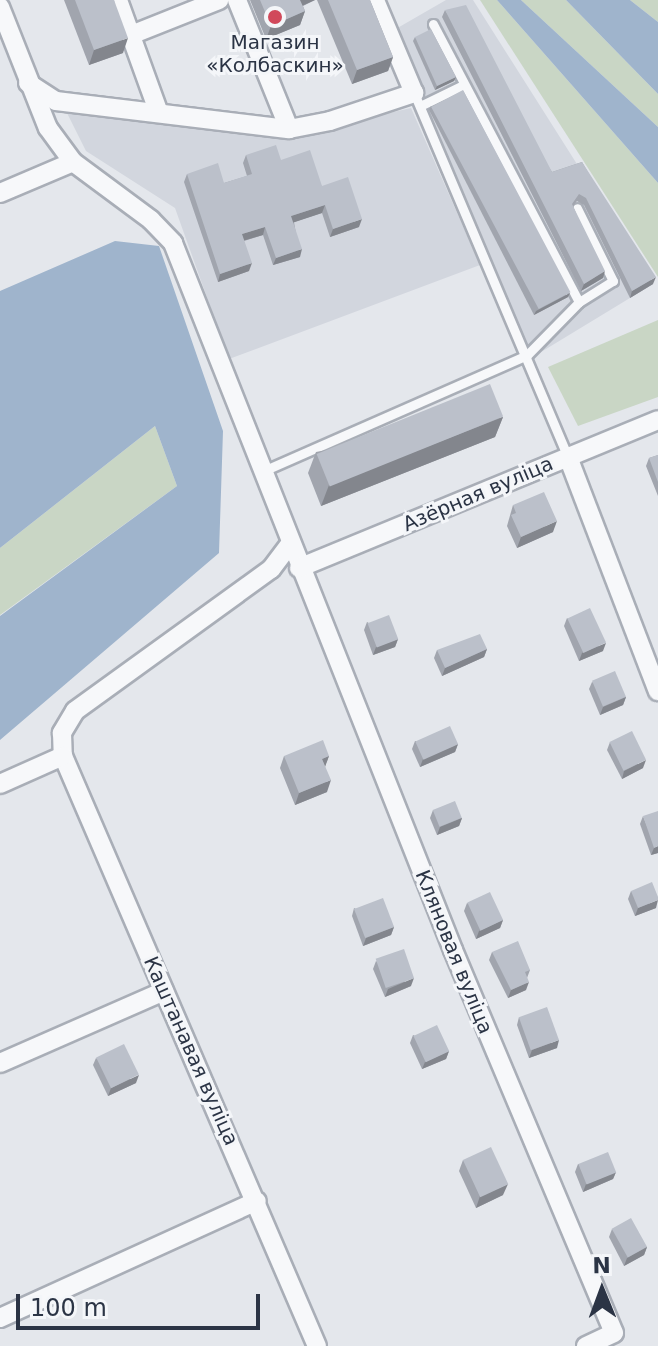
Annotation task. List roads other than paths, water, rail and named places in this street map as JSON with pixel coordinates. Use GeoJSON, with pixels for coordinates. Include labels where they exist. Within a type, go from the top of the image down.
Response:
{"type":"FeatureCollection","features":[{"type":"Feature","properties":{"kind":"street"},"geometry":{"type":"LineString","coordinates":[[118,0],[159,113]]}},
{"type":"Feature","properties":{"kind":"street"},"geometry":{"type":"LineString","coordinates":[[131,35],[219,0]]}},
{"type":"Feature","properties":{"kind":"street"},"geometry":{"type":"LineString","coordinates":[[237,0],[289,129]]}},
{"type":"Feature","properties":{"kind":"street"},"geometry":{"type":"LineString","coordinates":[[28,83],[56,101],[289,129],[417,100],[375,0]]}},
{"type":"Feature","properties":{"kind":"street","name":"Кляновая вуліца"},"geometry":{"type":"LineString","coordinates":[[0,7],[48,128],[73,162],[151,220],[173,243],[299,568],[614,1333],[586,1346]]}},
{"type":"Feature","properties":{"kind":"street"},"geometry":{"type":"LineString","coordinates":[[0,193],[73,162]]}},
{"type":"Feature","properties":{"kind":"street","name":"Азёрная вуліца"},"geometry":{"type":"LineString","coordinates":[[299,568],[658,420]]}},
{"type":"Feature","properties":{"kind":"street"},"geometry":{"type":"LineString","coordinates":[[568,457],[658,691]]}},
{"type":"Feature","properties":{"kind":"street"},"geometry":{"type":"LineString","coordinates":[[0,784],[63,756],[62,733],[75,711],[271,569],[290,544]]}},
{"type":"Feature","properties":{"kind":"street","name":"Каштанавая вуліца"},"geometry":{"type":"LineString","coordinates":[[63,756],[317,1346]]}},
{"type":"Feature","properties":{"kind":"street"},"geometry":{"type":"LineString","coordinates":[[0,1063],[164,991]]}},
{"type":"Feature","properties":{"kind":"street"},"geometry":{"type":"LineString","coordinates":[[0,1318],[257,1201]]}},
{"type":"Feature","properties":{"kind":"lane"},"geometry":{"type":"LineString","coordinates":[[433,24],[579,302]]}},
{"type":"Feature","properties":{"kind":"lane"},"geometry":{"type":"LineString","coordinates":[[463,85],[417,100],[568,457]]}},
{"type":"Feature","properties":{"kind":"lane"},"geometry":{"type":"LineString","coordinates":[[263,471],[527,355],[579,302],[613,281],[577,208]]}},
{"type":"Feature","properties":{"kind":"water"},"geometry":{"type":"Polygon","coordinates":[[[497,0],[521,0],[658,127],[658,183],[497,0]]]}},
{"type":"Feature","properties":{"kind":"water"},"geometry":{"type":"Polygon","coordinates":[[[566,0],[630,0],[658,22],[658,94],[566,0]]]}},
{"type":"Feature","properties":{"kind":"water"},"geometry":{"type":"Polygon","coordinates":[[[115,241],[159,246],[223,431],[219,553],[0,740],[0,616],[177,486],[155,426],[0,548],[0,291],[115,241]]]}},
{"type":"Feature","properties":{"kind":"place","name":"Магазин «Колбаскин»"},"geometry":{"type":"Point","coordinates":[275,17]}}]}
